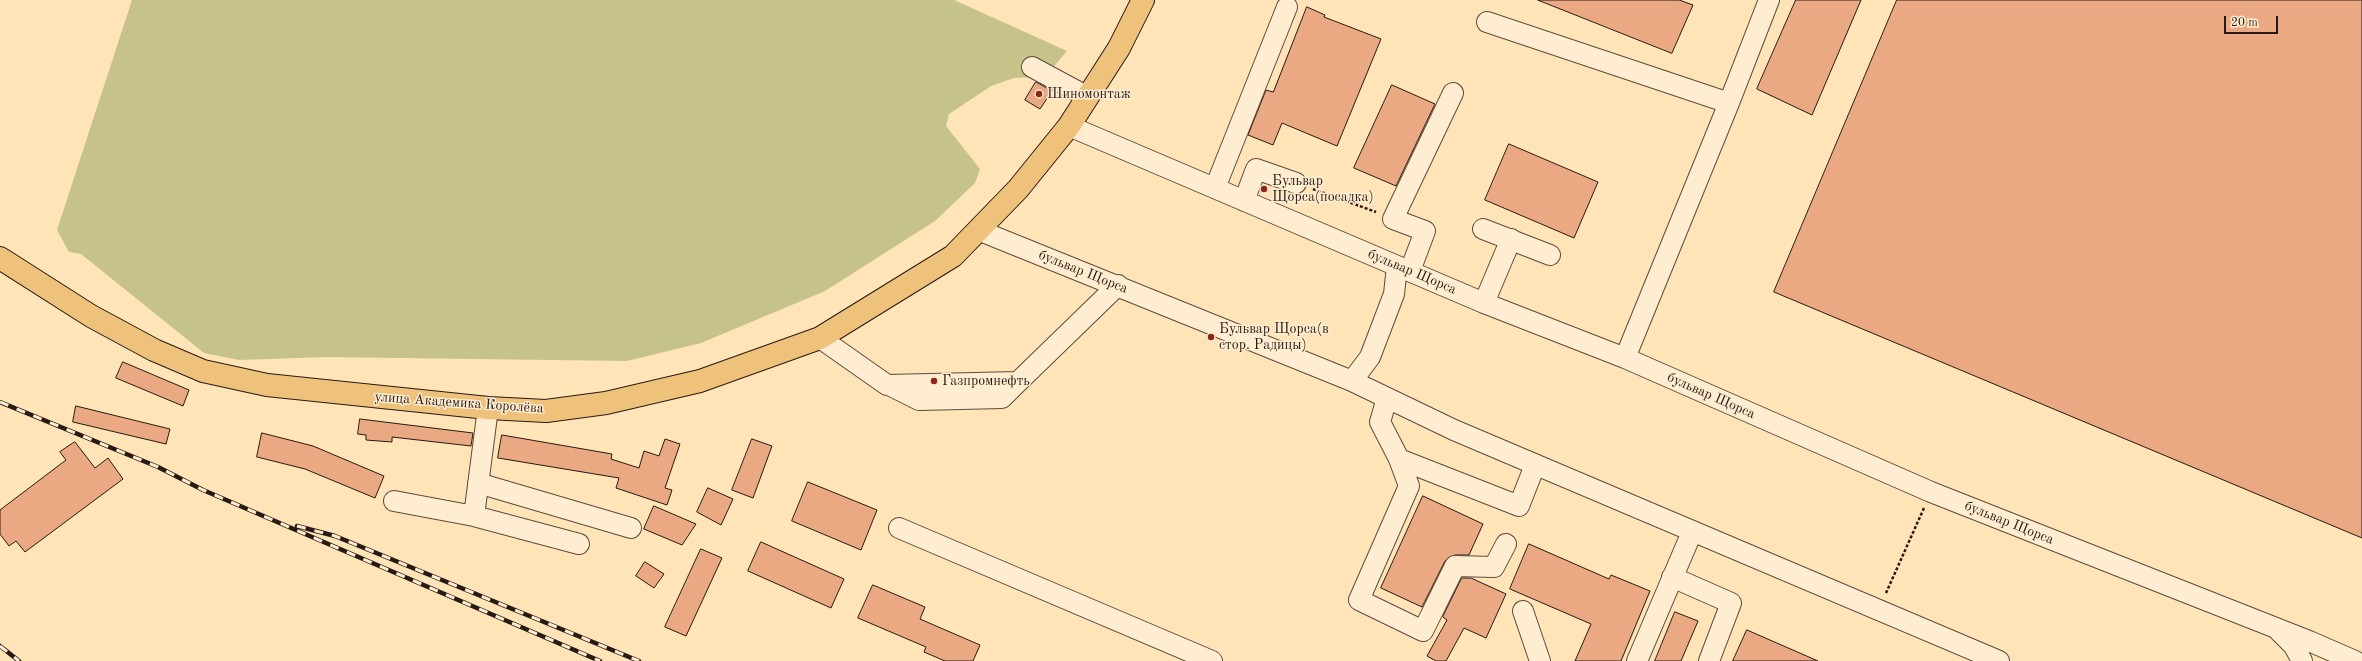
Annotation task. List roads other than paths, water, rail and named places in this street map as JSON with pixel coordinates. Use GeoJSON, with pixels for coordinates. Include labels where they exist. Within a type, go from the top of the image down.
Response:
{"type":"FeatureCollection","features":[{"type":"Feature","properties":{"kind":"main road"},"geometry":{"type":"LineString","coordinates":[[978,230],[1018,189],[1069,126],[1119,48],[1143,0]]}},
{"type":"Feature","properties":{"kind":"main road","name":"улица Академика Королёва"},"geometry":{"type":"LineString","coordinates":[[0,258],[91,316],[154,350],[203,371],[267,385],[488,408],[546,411],[606,402],[700,381],[820,338],[953,256],[978,230]]}},
{"type":"Feature","properties":{"kind":"street"},"geometry":{"type":"LineString","coordinates":[[1624,358],[1729,103],[1769,0]]}},
{"type":"Feature","properties":{"kind":"street"},"geometry":{"type":"LineString","coordinates":[[1215,188],[1287,7]]}},
{"type":"Feature","properties":{"kind":"street"},"geometry":{"type":"LineString","coordinates":[[1487,22],[1729,103]]}},
{"type":"Feature","properties":{"kind":"street"},"geometry":{"type":"LineString","coordinates":[[1032,67],[1088,97]]}},
{"type":"Feature","properties":{"kind":"street"},"geometry":{"type":"LineString","coordinates":[[1352,381],[1370,357],[1403,268],[1425,231],[1393,219],[1453,93]]}},
{"type":"Feature","properties":{"kind":"street","name":"бульвар Щорса"},"geometry":{"type":"LineString","coordinates":[[1069,126],[1484,303],[1624,358],[1931,492],[2278,630],[2309,640],[2355,661]]}},
{"type":"Feature","properties":{"kind":"street"},"geometry":{"type":"LineString","coordinates":[[1244,201],[1256,169],[1296,183]]}},
{"type":"Feature","properties":{"kind":"street"},"geometry":{"type":"LineString","coordinates":[[1483,229],[1550,255]]}},
{"type":"Feature","properties":{"kind":"street","name":"бульвар Щорса"},"geometry":{"type":"LineString","coordinates":[[978,230],[1118,285],[1352,381],[1536,465],[1999,661]]}},
{"type":"Feature","properties":{"kind":"street"},"geometry":{"type":"LineString","coordinates":[[1484,303],[1510,239]]}},
{"type":"Feature","properties":{"kind":"street"},"geometry":{"type":"LineString","coordinates":[[820,338],[887,385],[1018,382],[1118,285]]}},
{"type":"Feature","properties":{"kind":"street"},"geometry":{"type":"LineString","coordinates":[[1387,398],[1380,422],[1399,459],[1409,486],[1359,600],[1423,631],[1456,566],[1494,567],[1506,544]]}},
{"type":"Feature","properties":{"kind":"street"},"geometry":{"type":"LineString","coordinates":[[474,516],[488,408]]}},
{"type":"Feature","properties":{"kind":"street"},"geometry":{"type":"LineString","coordinates":[[1399,459],[1519,506],[1536,465]]}},
{"type":"Feature","properties":{"kind":"street"},"geometry":{"type":"LineString","coordinates":[[478,483],[631,528]]}},
{"type":"Feature","properties":{"kind":"street"},"geometry":{"type":"LineString","coordinates":[[394,501],[474,516],[579,544]]}},
{"type":"Feature","properties":{"kind":"street"},"geometry":{"type":"LineString","coordinates":[[899,528],[1212,661]]}},
{"type":"Feature","properties":{"kind":"street"},"geometry":{"type":"LineString","coordinates":[[1637,661],[1692,532]]}},
{"type":"Feature","properties":{"kind":"street"},"geometry":{"type":"LineString","coordinates":[[1672,578],[1731,603],[1709,661]]}},
{"type":"Feature","properties":{"kind":"street"},"geometry":{"type":"LineString","coordinates":[[1523,611],[1540,661]]}},
{"type":"Feature","properties":{"kind":"street"},"geometry":{"type":"LineString","coordinates":[[2278,630],[2294,646],[2302,661]]}},
{"type":"Feature","properties":{"kind":"railway"},"geometry":{"type":"LineString","coordinates":[[0,402],[158,467],[203,490],[600,661]]}},
{"type":"Feature","properties":{"kind":"railway"},"geometry":{"type":"LineString","coordinates":[[297,526],[335,536],[639,661]]}},
{"type":"Feature","properties":{"kind":"railway"},"geometry":{"type":"LineString","coordinates":[[0,646],[19,661]]}},
{"type":"Feature","properties":{"kind":"place","name":"Шиномонтаж"},"geometry":{"type":"Point","coordinates":[1039,94]}},
{"type":"Feature","properties":{"kind":"place","name":"Бульвар Щорса(посадка)"},"geometry":{"type":"Point","coordinates":[1264,189]}},
{"type":"Feature","properties":{"kind":"place","name":"Бульвар Щорса(в стор. Радицы)"},"geometry":{"type":"Point","coordinates":[1211,337]}},
{"type":"Feature","properties":{"kind":"place","name":"Газпромнефть"},"geometry":{"type":"Point","coordinates":[934,381]}}]}
